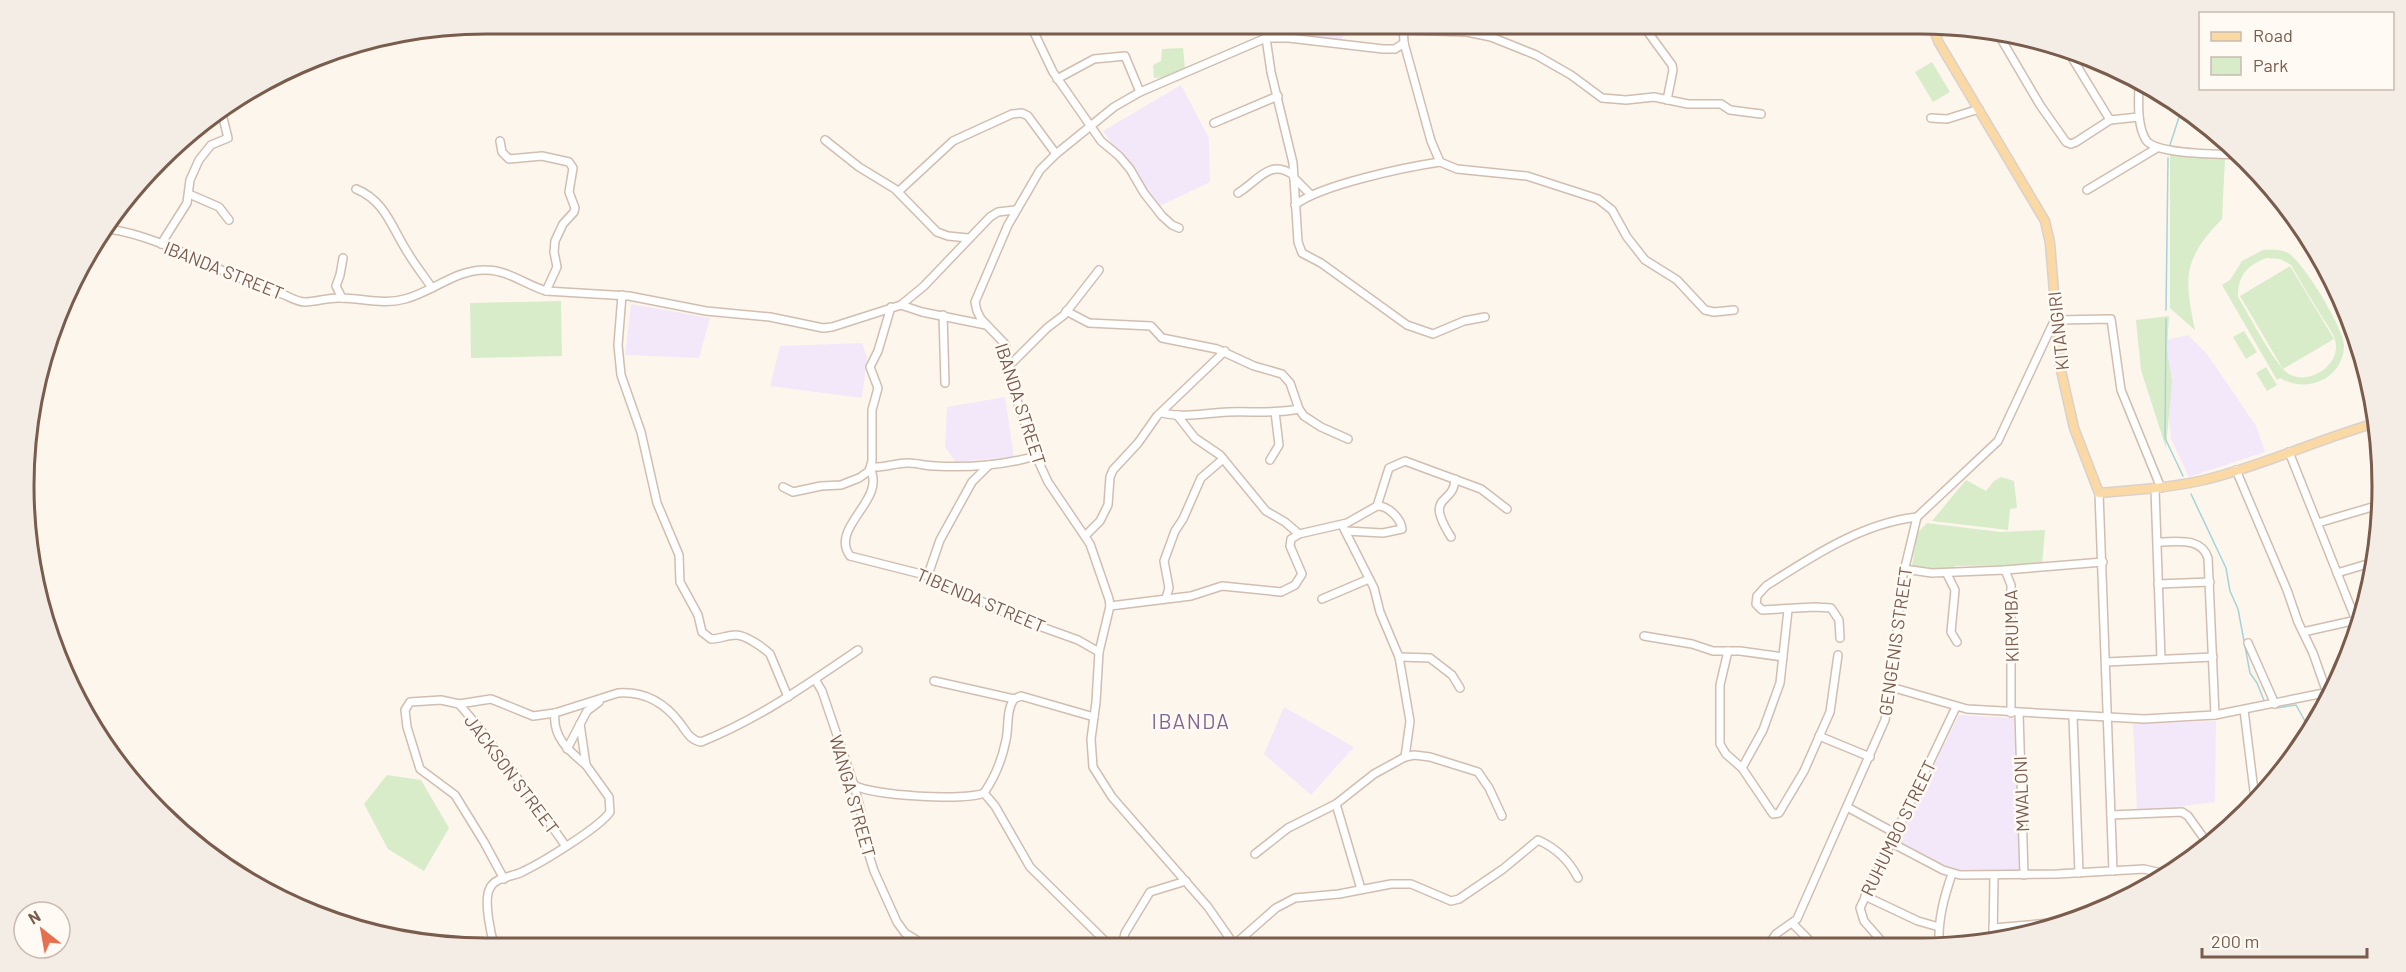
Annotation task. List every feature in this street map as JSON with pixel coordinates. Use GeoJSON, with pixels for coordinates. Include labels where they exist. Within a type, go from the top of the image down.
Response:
{"type":"FeatureCollection","features":[{"type":"Feature","properties":{"kind":"main road","name":"KITANGIRI"},"geometry":{"type":"LineString","coordinates":[[1936,35],[2045,221],[2050,243],[2060,366],[2070,413],[2099,493]]}},
{"type":"Feature","properties":{"kind":"main road"},"geometry":{"type":"LineString","coordinates":[[2099,493],[2158,488],[2236,470],[2368,425]]}},
{"type":"Feature","properties":{"kind":"street"},"geometry":{"type":"LineString","coordinates":[[1035,34],[1057,79],[1092,124],[1101,141],[1130,169],[1144,193],[1162,216],[1179,228]]}},
{"type":"Feature","properties":{"kind":"street"},"geometry":{"type":"LineString","coordinates":[[1403,34],[1431,141],[1440,162]]}},
{"type":"Feature","properties":{"kind":"street"},"geometry":{"type":"LineString","coordinates":[[1477,34],[1530,52],[1571,75],[1602,99],[1626,100],[1654,97],[1688,104],[1715,103],[1730,110],[1761,114]]}},
{"type":"Feature","properties":{"kind":"street"},"geometry":{"type":"LineString","coordinates":[[1649,34],[1672,65],[1667,100]]}},
{"type":"Feature","properties":{"kind":"street"},"geometry":{"type":"LineString","coordinates":[[1266,38],[1271,72],[1290,147],[1298,242],[1302,253],[1321,263],[1407,325],[1438,334],[1464,321],[1485,317]]}},
{"type":"Feature","properties":{"kind":"street","name":"IBANDA STREET"},"geometry":{"type":"LineString","coordinates":[[1110,606],[1086,535],[1048,482],[1036,456],[1015,394],[1005,344],[986,326],[976,311],[975,303],[985,276],[1015,210],[1040,170],[1056,154],[1108,111],[1140,92],[1266,38],[1289,38],[1383,49],[1395,49],[1404,43]]}},
{"type":"Feature","properties":{"kind":"street"},"geometry":{"type":"LineString","coordinates":[[2003,42],[2040,105],[2066,142],[2071,144],[2076,142],[2110,120],[2139,117]]}},
{"type":"Feature","properties":{"kind":"street"},"geometry":{"type":"LineString","coordinates":[[1057,79],[1094,59],[1125,56],[1140,92]]}},
{"type":"Feature","properties":{"kind":"street"},"geometry":{"type":"LineString","coordinates":[[2074,62],[2110,120]]}},
{"type":"Feature","properties":{"kind":"street"},"geometry":{"type":"LineString","coordinates":[[2139,91],[2139,117],[2144,138],[2150,145],[2157,148],[2225,154]]}},
{"type":"Feature","properties":{"kind":"street"},"geometry":{"type":"LineString","coordinates":[[1214,123],[1278,96]]}},
{"type":"Feature","properties":{"kind":"street"},"geometry":{"type":"LineString","coordinates":[[1931,118],[1947,120],[1979,109]]}},
{"type":"Feature","properties":{"kind":"street"},"geometry":{"type":"LineString","coordinates":[[899,191],[952,141],[1012,114],[1021,113],[1028,116],[1056,154]]}},
{"type":"Feature","properties":{"kind":"street"},"geometry":{"type":"LineString","coordinates":[[161,244],[184,207],[189,194],[190,180],[199,160],[211,145],[228,138],[223,119]]}},
{"type":"Feature","properties":{"kind":"street"},"geometry":{"type":"LineString","coordinates":[[825,140],[859,167],[883,179],[899,191],[937,232],[948,236],[968,238]]}},
{"type":"Feature","properties":{"kind":"street"},"geometry":{"type":"LineString","coordinates":[[500,141],[502,152],[509,159],[542,156],[569,162],[573,168],[569,192],[575,208],[563,224],[555,241],[554,252],[557,267],[546,291]]}},
{"type":"Feature","properties":{"kind":"street"},"geometry":{"type":"LineString","coordinates":[[2087,190],[2157,148]]}},
{"type":"Feature","properties":{"kind":"street"},"geometry":{"type":"LineString","coordinates":[[1295,205],[1311,195],[1412,167],[1440,162],[1457,169],[1527,176],[1598,199],[1612,210],[1627,237],[1646,260],[1677,280],[1704,310],[1714,312],[1734,310]]}},
{"type":"Feature","properties":{"kind":"street"},"geometry":{"type":"LineString","coordinates":[[1238,194],[1271,169],[1286,170],[1311,195]]}},
{"type":"Feature","properties":{"kind":"street"},"geometry":{"type":"LineString","coordinates":[[356,189],[370,196],[385,212],[408,253],[432,288]]}},
{"type":"Feature","properties":{"kind":"street"},"geometry":{"type":"LineString","coordinates":[[189,194],[219,207],[229,220]]}},
{"type":"Feature","properties":{"kind":"street"},"geometry":{"type":"LineString","coordinates":[[184,207],[197,197]]}},
{"type":"Feature","properties":{"kind":"street"},"geometry":{"type":"LineString","coordinates":[[901,305],[924,286],[968,238],[994,214],[1015,210]]}},
{"type":"Feature","properties":{"kind":"street","name":"IBANDA STREET"},"geometry":{"type":"LineString","coordinates":[[114,231],[161,244],[243,281],[301,302],[342,298],[380,302],[396,301],[473,271],[487,270],[518,278],[533,287],[546,291],[622,295],[706,311],[770,317],[824,328],[839,326],[901,305]]}},
{"type":"Feature","properties":{"kind":"street"},"geometry":{"type":"LineString","coordinates":[[342,298],[336,286],[343,258]]}},
{"type":"Feature","properties":{"kind":"street"},"geometry":{"type":"LineString","coordinates":[[1010,365],[1066,311],[1099,270]]}},
{"type":"Feature","properties":{"kind":"street"},"geometry":{"type":"LineString","coordinates":[[622,295],[618,345],[621,375],[641,432],[657,503],[680,555],[680,582],[698,615],[702,632],[711,639],[732,635],[743,636],[766,650],[770,654],[788,697]]}},
{"type":"Feature","properties":{"kind":"street"},"geometry":{"type":"LineString","coordinates":[[901,305],[986,326]]}},
{"type":"Feature","properties":{"kind":"street"},"geometry":{"type":"LineString","coordinates":[[783,487],[793,492],[821,486],[840,485],[866,474],[871,468],[872,410],[878,388],[870,367],[878,351],[891,307]]}},
{"type":"Feature","properties":{"kind":"street"},"geometry":{"type":"LineString","coordinates":[[1066,311],[1089,323],[1151,326],[1162,338],[1226,351],[1254,366],[1282,374],[1290,383],[1299,409],[1313,423],[1348,439]]}},
{"type":"Feature","properties":{"kind":"street"},"geometry":{"type":"LineString","coordinates":[[943,315],[945,383]]}},
{"type":"Feature","properties":{"kind":"street"},"geometry":{"type":"LineString","coordinates":[[1840,638],[1839,620],[1831,608],[1762,610],[1756,604],[1757,596],[1766,586],[1848,538],[1887,523],[1917,517],[1998,441],[2056,318],[2110,319],[2121,390],[2158,488],[2161,659]]}},
{"type":"Feature","properties":{"kind":"street"},"geometry":{"type":"LineString","coordinates":[[1086,535],[1100,521],[1108,505],[1110,477],[1113,470],[1162,413],[1226,351]]}},
{"type":"Feature","properties":{"kind":"street"},"geometry":{"type":"LineString","coordinates":[[1162,413],[1178,415],[1275,412],[1299,409]]}},
{"type":"Feature","properties":{"kind":"street"},"geometry":{"type":"LineString","coordinates":[[1270,460],[1279,446],[1275,412]]}},
{"type":"Feature","properties":{"kind":"street"},"geometry":{"type":"LineString","coordinates":[[1178,415],[1195,438],[1208,445],[1223,459],[1266,511],[1285,522],[1299,534]]}},
{"type":"Feature","properties":{"kind":"street"},"geometry":{"type":"LineString","coordinates":[[2289,452],[2337,573],[2354,610]]}},
{"type":"Feature","properties":{"kind":"street"},"geometry":{"type":"LineString","coordinates":[[871,468],[905,463],[932,466],[989,465],[1013,463],[1036,456]]}},
{"type":"Feature","properties":{"kind":"street"},"geometry":{"type":"LineString","coordinates":[[1166,598],[1169,582],[1164,561],[1175,531],[1183,519],[1201,478],[1223,459]]}},
{"type":"Feature","properties":{"kind":"street"},"geometry":{"type":"LineString","coordinates":[[1377,506],[1389,468],[1405,461],[1481,489],[1507,510]]}},
{"type":"Feature","properties":{"kind":"street"},"geometry":{"type":"LineString","coordinates":[[924,575],[930,569],[940,540],[972,482],[989,465]]}},
{"type":"Feature","properties":{"kind":"street","name":"TIBENDA STREET"},"geometry":{"type":"LineString","coordinates":[[871,468],[874,486],[854,520],[845,542],[845,549],[850,556],[924,575],[1014,616],[1078,640],[1099,652]]}},
{"type":"Feature","properties":{"kind":"street"},"geometry":{"type":"LineString","coordinates":[[2236,470],[2325,685]]}},
{"type":"Feature","properties":{"kind":"street"},"geometry":{"type":"LineString","coordinates":[[1451,537],[1439,513],[1442,500],[1455,485],[1455,479]]}},
{"type":"Feature","properties":{"kind":"street","name":"KITANGIRI"},"geometry":{"type":"LineString","coordinates":[[2099,493],[2107,719]]}},
{"type":"Feature","properties":{"kind":"street"},"geometry":{"type":"LineString","coordinates":[[1229,938],[1208,907],[1112,797],[1093,767],[1091,751],[1099,652],[1110,606],[1200,594],[1222,586],[1270,592],[1288,590],[1295,585],[1302,574],[1290,546],[1291,539],[1299,534],[1344,528],[1383,533],[1402,529],[1401,523],[1383,505],[1377,506],[1344,528]]}},
{"type":"Feature","properties":{"kind":"street"},"geometry":{"type":"LineString","coordinates":[[2318,523],[2371,507]]}},
{"type":"Feature","properties":{"kind":"street","name":"GENGENIS STREET"},"geometry":{"type":"LineString","coordinates":[[1793,924],[1885,720],[1891,687],[1904,569],[1917,517]]}},
{"type":"Feature","properties":{"kind":"street"},"geometry":{"type":"LineString","coordinates":[[1344,528],[1377,596],[1380,612],[1399,657],[1410,721],[1405,757]]}},
{"type":"Feature","properties":{"kind":"street"},"geometry":{"type":"LineString","coordinates":[[2159,542],[2192,542],[2206,550],[2210,582],[2215,715]]}},
{"type":"Feature","properties":{"kind":"street"},"geometry":{"type":"LineString","coordinates":[[2005,570],[2103,562]]}},
{"type":"Feature","properties":{"kind":"street"},"geometry":{"type":"LineString","coordinates":[[2337,573],[2365,565]]}},
{"type":"Feature","properties":{"kind":"street","name":"KIRUMBA"},"geometry":{"type":"LineString","coordinates":[[1904,569],[1947,574],[2005,570],[2011,585],[2015,713]]}},
{"type":"Feature","properties":{"kind":"street"},"geometry":{"type":"LineString","coordinates":[[1947,574],[1955,590],[1951,632],[1957,642]]}},
{"type":"Feature","properties":{"kind":"street"},"geometry":{"type":"LineString","coordinates":[[1323,599],[1369,579]]}},
{"type":"Feature","properties":{"kind":"street"},"geometry":{"type":"LineString","coordinates":[[2158,584],[2210,582]]}},
{"type":"Feature","properties":{"kind":"street"},"geometry":{"type":"LineString","coordinates":[[1742,768],[1769,716],[1780,684],[1788,610]]}},
{"type":"Feature","properties":{"kind":"street"},"geometry":{"type":"LineString","coordinates":[[2303,632],[2351,622]]}},
{"type":"Feature","properties":{"kind":"street"},"geometry":{"type":"LineString","coordinates":[[1644,636],[1692,644],[1713,651],[1783,657]]}},
{"type":"Feature","properties":{"kind":"street"},"geometry":{"type":"LineString","coordinates":[[2248,643],[2275,704]]}},
{"type":"Feature","properties":{"kind":"street"},"geometry":{"type":"LineString","coordinates":[[504,879],[455,795],[420,769],[407,727],[405,710],[410,702],[441,700],[459,704],[491,699],[529,715],[555,713],[618,693],[628,693],[654,700],[670,710],[691,738],[700,742],[816,681],[858,650]]}},
{"type":"Feature","properties":{"kind":"street"},"geometry":{"type":"LineString","coordinates":[[1728,651],[1720,685],[1720,744],[1726,754],[1742,768],[1773,814],[1776,815],[1804,771],[1830,712],[1838,655]]}},
{"type":"Feature","properties":{"kind":"street"},"geometry":{"type":"LineString","coordinates":[[1399,657],[1430,658],[1452,675],[1460,688]]}},
{"type":"Feature","properties":{"kind":"street"},"geometry":{"type":"LineString","coordinates":[[2106,662],[2213,657]]}},
{"type":"Feature","properties":{"kind":"street","name":"WANGA STREET"},"geometry":{"type":"LineString","coordinates":[[816,681],[822,691],[854,785],[861,812],[865,845],[891,910],[905,933],[913,938]]}},
{"type":"Feature","properties":{"kind":"street"},"geometry":{"type":"LineString","coordinates":[[934,681],[1014,699],[1021,696],[1094,717]]}},
{"type":"Feature","properties":{"kind":"street"},"geometry":{"type":"LineString","coordinates":[[1891,687],[1956,707],[2107,719],[2168,719],[2215,715],[2321,694]]}},
{"type":"Feature","properties":{"kind":"street"},"geometry":{"type":"LineString","coordinates":[[567,749],[587,711],[603,699]]}},
{"type":"Feature","properties":{"kind":"street"},"geometry":{"type":"LineString","coordinates":[[854,785],[861,789],[929,796],[976,797],[984,793],[1000,764],[1010,708],[1014,699]]}},
{"type":"Feature","properties":{"kind":"street","name":"JACKSON STREET"},"geometry":{"type":"LineString","coordinates":[[459,704],[507,761],[565,845]]}},
{"type":"Feature","properties":{"kind":"street","name":"RUHUMBO STREET"},"geometry":{"type":"LineString","coordinates":[[1879,938],[1860,914],[1865,896],[1956,707]]}},
{"type":"Feature","properties":{"kind":"street"},"geometry":{"type":"LineString","coordinates":[[2244,710],[2254,789]]}},
{"type":"Feature","properties":{"kind":"street"},"geometry":{"type":"LineString","coordinates":[[493,938],[488,894],[496,881],[520,873],[596,826],[610,812],[609,797],[586,765],[567,749],[555,728],[555,713]]}},
{"type":"Feature","properties":{"kind":"street","name":"MWALONI"},"geometry":{"type":"LineString","coordinates":[[2015,713],[2024,875]]}},
{"type":"Feature","properties":{"kind":"street"},"geometry":{"type":"LineString","coordinates":[[2073,717],[2079,873]]}},
{"type":"Feature","properties":{"kind":"street"},"geometry":{"type":"LineString","coordinates":[[2107,719],[2113,872]]}},
{"type":"Feature","properties":{"kind":"street"},"geometry":{"type":"LineString","coordinates":[[580,724],[586,765]]}},
{"type":"Feature","properties":{"kind":"street"},"geometry":{"type":"LineString","coordinates":[[1819,736],[1870,757]]}},
{"type":"Feature","properties":{"kind":"street"},"geometry":{"type":"LineString","coordinates":[[1255,854],[1288,828],[1336,804],[1374,774],[1405,757],[1414,755],[1430,757],[1478,772],[1489,788],[1502,816]]}},
{"type":"Feature","properties":{"kind":"street"},"geometry":{"type":"LineString","coordinates":[[984,793],[995,806],[1030,867],[1102,938]]}},
{"type":"Feature","properties":{"kind":"street"},"geometry":{"type":"LineString","coordinates":[[1336,804],[1361,889]]}},
{"type":"Feature","properties":{"kind":"street"},"geometry":{"type":"LineString","coordinates":[[1847,807],[1895,833]]}},
{"type":"Feature","properties":{"kind":"street"},"geometry":{"type":"LineString","coordinates":[[2111,815],[2182,812],[2188,816],[2203,837]]}},
{"type":"Feature","properties":{"kind":"street"},"geometry":{"type":"LineString","coordinates":[[1243,938],[1276,908],[1295,898],[1411,884],[1451,901],[1459,899],[1503,870],[1538,840],[1554,848],[1578,878]]}},
{"type":"Feature","properties":{"kind":"street"},"geometry":{"type":"LineString","coordinates":[[1890,842],[1952,874],[2024,875],[2144,869],[2155,871]]}},
{"type":"Feature","properties":{"kind":"street"},"geometry":{"type":"LineString","coordinates":[[1939,937],[1939,927],[1952,874]]}},
{"type":"Feature","properties":{"kind":"street"},"geometry":{"type":"LineString","coordinates":[[1993,932],[1994,875]]}},
{"type":"Feature","properties":{"kind":"street"},"geometry":{"type":"LineString","coordinates":[[1124,938],[1150,892],[1186,882]]}},
{"type":"Feature","properties":{"kind":"street"},"geometry":{"type":"LineString","coordinates":[[1865,896],[1918,921],[1939,927]]}},
{"type":"Feature","properties":{"kind":"street"},"geometry":{"type":"LineString","coordinates":[[1773,938],[1793,924],[1807,938]]}},
{"type":"Feature","properties":{"kind":"street"},"geometry":{"type":"LineString","coordinates":[[1993,928],[2023,925]]}},
{"type":"Feature","properties":{"kind":"shaded area"},"geometry":{"type":"Polygon","coordinates":[[[1291,34],[1345,34],[1341,40],[1291,34]]]}},
{"type":"Feature","properties":{"kind":"shaded area"},"geometry":{"type":"Polygon","coordinates":[[[1181,85],[1209,138],[1210,182],[1158,207],[1103,131],[1181,85]]]}},
{"type":"Feature","properties":{"kind":"shaded area"},"geometry":{"type":"Polygon","coordinates":[[[631,304],[710,318],[699,358],[625,355],[631,304]]]}},
{"type":"Feature","properties":{"kind":"shaded area"},"geometry":{"type":"Polygon","coordinates":[[[2188,335],[2207,354],[2256,426],[2265,452],[2189,477],[2171,439],[2161,341],[2188,335]]]}},
{"type":"Feature","properties":{"kind":"shaded area"},"geometry":{"type":"Polygon","coordinates":[[[862,343],[867,358],[862,398],[770,386],[780,346],[862,343]]]}},
{"type":"Feature","properties":{"kind":"shaded area"},"geometry":{"type":"Polygon","coordinates":[[[1005,397],[1014,457],[956,462],[945,447],[947,407],[1005,397]]]}},
{"type":"Feature","properties":{"kind":"shaded area"},"geometry":{"type":"Polygon","coordinates":[[[1284,707],[1354,747],[1311,795],[1264,754],[1284,707]]]}},
{"type":"Feature","properties":{"kind":"shaded area"},"geometry":{"type":"Polygon","coordinates":[[[1959,715],[2014,718],[2020,871],[1955,871],[1896,840],[1959,715]]]}},
{"type":"Feature","properties":{"kind":"shaded area"},"geometry":{"type":"Polygon","coordinates":[[[2216,721],[2215,802],[2137,812],[2133,724],[2216,721]]]}},
{"type":"Feature","properties":{"kind":"green space"},"geometry":{"type":"Polygon","coordinates":[[[1183,48],[1185,69],[1169,77],[1154,78],[1153,65],[1161,61],[1162,49],[1183,48]]]}},
{"type":"Feature","properties":{"kind":"green space"},"geometry":{"type":"Polygon","coordinates":[[[1932,62],[1950,92],[1933,102],[1915,72],[1932,62]]]}},
{"type":"Feature","properties":{"kind":"green space"},"geometry":{"type":"Polygon","coordinates":[[[2170,154],[2225,159],[2222,219],[2200,246],[2193,258],[2190,270],[2189,296],[2195,330],[2170,308],[2170,154]]]}},
{"type":"Feature","properties":{"kind":"green space"},"geometry":{"type":"Polygon","coordinates":[[[2263,250],[2277,250],[2286,252],[2301,266],[2321,294],[2342,337],[2344,345],[2342,357],[2338,367],[2331,375],[2312,384],[2290,383],[2280,378],[2277,380],[2222,285],[2230,280],[2242,261],[2263,250]],[[2267,258],[2249,268],[2242,277],[2238,297],[2264,343],[2282,368],[2290,375],[2310,376],[2328,366],[2334,357],[2336,348],[2334,337],[2291,265],[2280,259],[2267,258]]]}},
{"type":"Feature","properties":{"kind":"green space"},"geometry":{"type":"Polygon","coordinates":[[[2290,266],[2334,339],[2283,369],[2240,296],[2290,266]]]}},
{"type":"Feature","properties":{"kind":"green space"},"geometry":{"type":"Polygon","coordinates":[[[561,301],[562,356],[471,358],[470,303],[561,301]]]}},
{"type":"Feature","properties":{"kind":"green space"},"geometry":{"type":"Polygon","coordinates":[[[2169,316],[2167,350],[2172,381],[2166,448],[2141,370],[2136,320],[2169,316]]]}},
{"type":"Feature","properties":{"kind":"green space"},"geometry":{"type":"Polygon","coordinates":[[[2244,331],[2257,352],[2246,359],[2233,337],[2244,331]]]}},
{"type":"Feature","properties":{"kind":"green space"},"geometry":{"type":"Polygon","coordinates":[[[2266,367],[2277,385],[2267,391],[2256,373],[2266,367]]]}},
{"type":"Feature","properties":{"kind":"green space"},"geometry":{"type":"Polygon","coordinates":[[[2001,477],[2014,481],[2017,508],[2010,509],[2008,530],[1932,521],[1966,480],[1986,491],[1994,481],[2001,477]]]}},
{"type":"Feature","properties":{"kind":"green space"},"geometry":{"type":"Polygon","coordinates":[[[1927,523],[2000,532],[2045,530],[2042,565],[1955,566],[1954,571],[1912,566],[1917,533],[1927,523]]]}},
{"type":"Feature","properties":{"kind":"green space"},"geometry":{"type":"Polygon","coordinates":[[[387,775],[421,780],[449,828],[424,871],[388,849],[364,804],[387,775]]]}},
{"type":"Feature","properties":{"kind":"waterway"},"geometry":{"type":"LineString","coordinates":[[2170,145],[2179,117]]}},
{"type":"Feature","properties":{"kind":"waterway"},"geometry":{"type":"LineString","coordinates":[[2166,310],[2168,158]]}},
{"type":"Feature","properties":{"kind":"waterway"},"geometry":{"type":"LineString","coordinates":[[2166,319],[2165,438],[2183,476]]}},
{"type":"Feature","properties":{"kind":"waterway"},"geometry":{"type":"LineString","coordinates":[[2191,494],[2226,568],[2230,591],[2238,609],[2250,673],[2265,703]]}},
{"type":"Feature","properties":{"kind":"waterway"},"geometry":{"type":"LineString","coordinates":[[2277,708],[2296,705],[2305,721]]}},
{"type":"Feature","properties":{"kind":"district","name":"IBANDA"},"geometry":{"type":"Point","coordinates":[1191,720]}}]}
